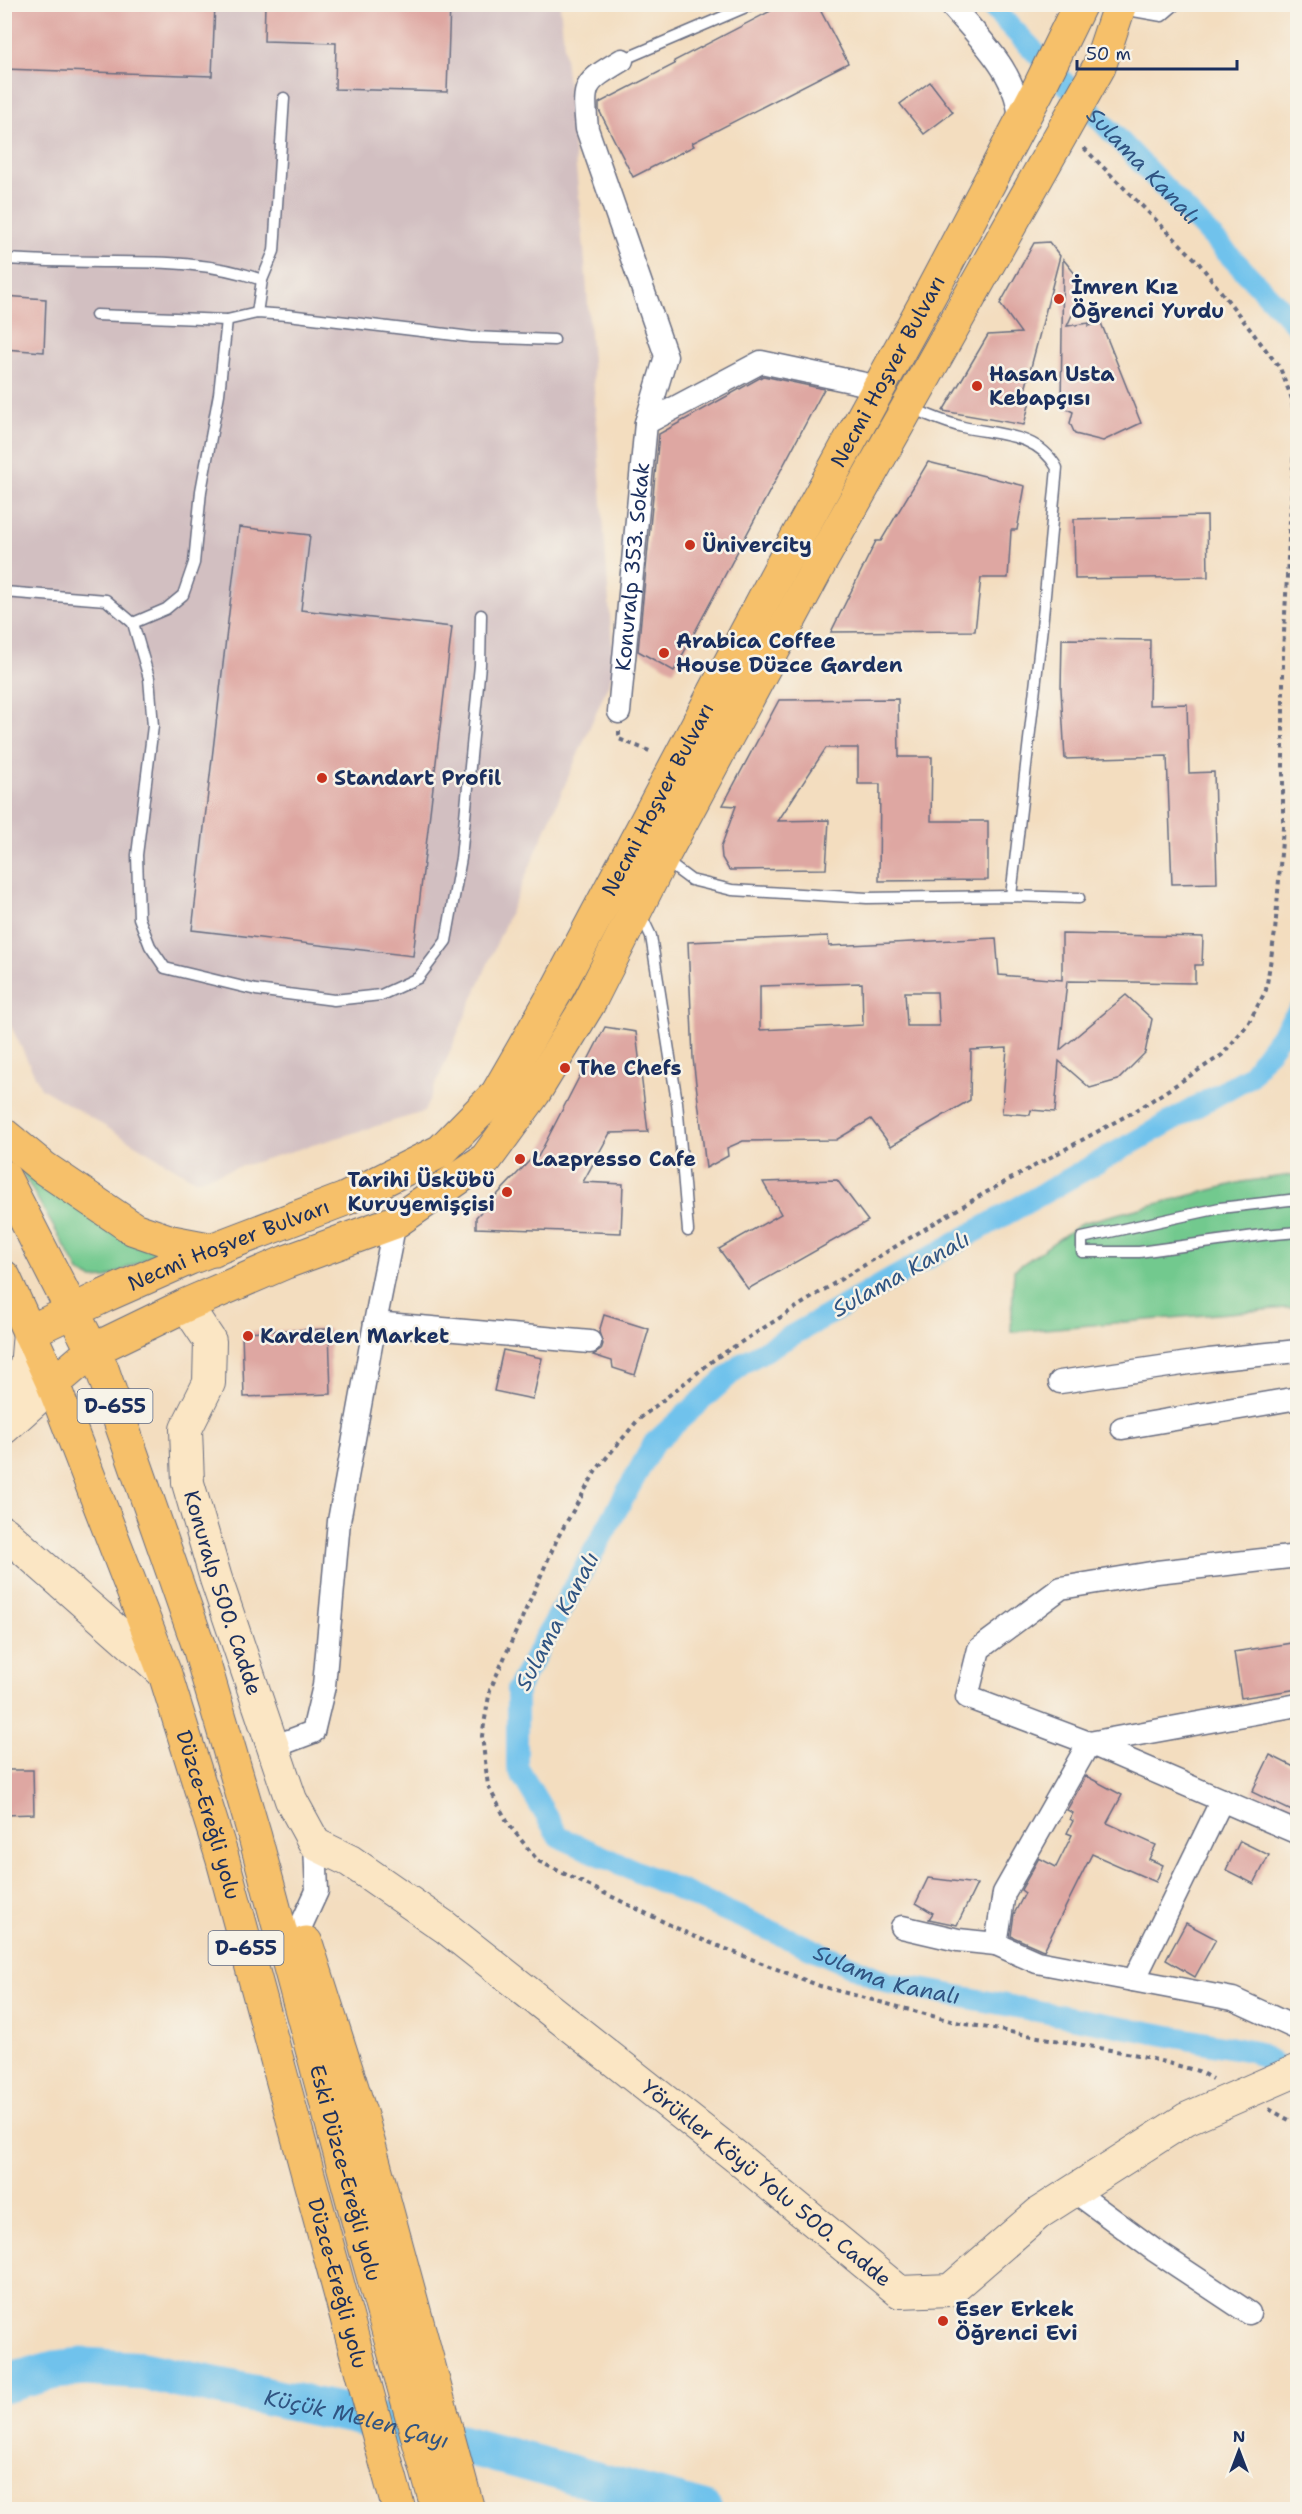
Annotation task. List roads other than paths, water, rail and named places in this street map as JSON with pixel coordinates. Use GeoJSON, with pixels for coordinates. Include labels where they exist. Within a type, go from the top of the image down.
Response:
{"type":"FeatureCollection","features":[{"type":"Feature","properties":{"kind":"main road","name":"Necmi Hoşver Bulvarı"},"geometry":{"type":"LineString","coordinates":[[29,1332],[73,1310],[214,1250],[345,1199],[441,1151],[497,1094],[558,988],[679,763],[783,563],[1038,90],[1080,4]]}},
{"type":"Feature","properties":{"kind":"main road","name":"Necmi Hoşver Bulvarı"},"geometry":{"type":"LineString","coordinates":[[53,1384],[93,1350],[186,1305],[286,1262],[395,1222],[486,1159],[534,1093],[589,1003],[662,858],[820,563],[1099,67],[1119,7]]}},
{"type":"Feature","properties":{"kind":"main road"},"geometry":{"type":"LineString","coordinates":[[4,1135],[44,1168],[134,1229],[172,1242],[214,1250]]}},
{"type":"Feature","properties":{"kind":"main road","name":"Düzce-Ereğli yolu"},"geometry":{"type":"LineString","coordinates":[[4,1177],[93,1350],[198,1647],[255,1837]]}},
{"type":"Feature","properties":{"kind":"main road","name":"Düzce-Ereğli yolu"},"geometry":{"type":"LineString","coordinates":[[4,1277],[53,1384],[165,1674],[222,1857],[399,2510]]}},
{"type":"Feature","properties":{"kind":"main road"},"geometry":{"type":"LineString","coordinates":[[255,1837],[301,1926],[362,2119],[468,2510]]}},
{"type":"Feature","properties":{"kind":"main road","name":"Eski Düzce-Ereğli yolu"},"geometry":{"type":"LineString","coordinates":[[255,1837],[366,2254],[438,2510]]}},
{"type":"Feature","properties":{"kind":"street"},"geometry":{"type":"LineString","coordinates":[[950,4],[1003,66],[1020,109],[1020,124]]}},
{"type":"Feature","properties":{"kind":"street","name":"Konuralp 353. Sokak"},"geometry":{"type":"LineString","coordinates":[[619,712],[646,423],[666,356],[587,129],[584,93],[595,76],[621,60]]}},
{"type":"Feature","properties":{"kind":"street"},"geometry":{"type":"LineString","coordinates":[[646,423],[761,362],[879,387]]}},
{"type":"Feature","properties":{"kind":"street"},"geometry":{"type":"LineString","coordinates":[[273,1747],[313,1732],[324,1686],[339,1521],[395,1222]]}},
{"type":"Feature","properties":{"kind":"street","name":"Konuralp 500. Cadde"},"geometry":{"type":"LineString","coordinates":[[186,1305],[210,1341],[209,1383],[186,1429],[188,1483],[216,1579],[291,1800],[315,1844]]}},
{"type":"Feature","properties":{"kind":"street"},"geometry":{"type":"LineString","coordinates":[[375,1323],[590,1342]]}},
{"type":"Feature","properties":{"kind":"street"},"geometry":{"type":"LineString","coordinates":[[4,1387],[26,1368],[29,1332]]}},
{"type":"Feature","properties":{"kind":"street"},"geometry":{"type":"LineString","coordinates":[[1060,1382],[1209,1360],[1298,1351]]}},
{"type":"Feature","properties":{"kind":"street"},"geometry":{"type":"LineString","coordinates":[[4,1428],[53,1384]]}},
{"type":"Feature","properties":{"kind":"street"},"geometry":{"type":"LineString","coordinates":[[1122,1428],[1298,1398]]}},
{"type":"Feature","properties":{"kind":"street"},"geometry":{"type":"LineString","coordinates":[[4,1532],[165,1674]]}},
{"type":"Feature","properties":{"kind":"street"},"geometry":{"type":"LineString","coordinates":[[1298,1556],[1158,1572],[1061,1588],[979,1649],[967,1697],[1089,1743],[1298,1833]]}},
{"type":"Feature","properties":{"kind":"street"},"geometry":{"type":"LineString","coordinates":[[1089,1743],[1298,1705]]}},
{"type":"Feature","properties":{"kind":"street"},"geometry":{"type":"LineString","coordinates":[[996,1944],[1004,1893],[1089,1743]]}},
{"type":"Feature","properties":{"kind":"street"},"geometry":{"type":"LineString","coordinates":[[1134,1980],[1222,1800]]}},
{"type":"Feature","properties":{"kind":"street"},"geometry":{"type":"LineString","coordinates":[[287,1956],[317,1891],[315,1844]]}},
{"type":"Feature","properties":{"kind":"street","name":"Yörükler Köyü Yolu 500. Cadde"},"geometry":{"type":"LineString","coordinates":[[315,1844],[350,1861],[445,1927],[735,2156],[900,2292],[950,2290],[1039,2213],[1186,2119],[1298,2070]]}},
{"type":"Feature","properties":{"kind":"street"},"geometry":{"type":"LineString","coordinates":[[902,1927],[958,1940],[996,1944],[1037,1962],[1233,1999],[1298,2029]]}},
{"type":"Feature","properties":{"kind":"street"},"geometry":{"type":"LineString","coordinates":[[1074,2191],[1154,2250],[1249,2313]]}},
{"type":"Feature","properties":{"kind":"lane"},"geometry":{"type":"LineString","coordinates":[[621,60],[753,4]]}},
{"type":"Feature","properties":{"kind":"lane"},"geometry":{"type":"LineString","coordinates":[[1119,7],[1162,16],[1176,4]]}},
{"type":"Feature","properties":{"kind":"lane"},"geometry":{"type":"LineString","coordinates":[[257,313],[262,280],[274,251],[284,98]]}},
{"type":"Feature","properties":{"kind":"lane"},"geometry":{"type":"LineString","coordinates":[[4,259],[60,262],[174,262],[222,268],[262,280]]}},
{"type":"Feature","properties":{"kind":"lane"},"geometry":{"type":"LineString","coordinates":[[96,315],[227,320],[257,313],[471,337],[554,340]]}},
{"type":"Feature","properties":{"kind":"lane"},"geometry":{"type":"LineString","coordinates":[[133,623],[166,609],[183,595],[194,563],[201,491],[219,394],[227,320]]}},
{"type":"Feature","properties":{"kind":"lane"},"geometry":{"type":"LineString","coordinates":[[908,407],[960,426],[1028,440],[1049,453],[1057,468],[1042,627],[1011,896]]}},
{"type":"Feature","properties":{"kind":"lane"},"geometry":{"type":"LineString","coordinates":[[4,592],[106,600],[133,623],[149,678],[153,726],[137,855],[139,918],[150,946],[165,968],[256,990],[334,1000],[381,995],[418,978],[446,941],[461,858],[480,665],[481,615]]}},
{"type":"Feature","properties":{"kind":"lane"},"geometry":{"type":"LineString","coordinates":[[662,858],[691,880],[732,890],[867,898],[1011,896],[1079,898]]}},
{"type":"Feature","properties":{"kind":"lane"},"geometry":{"type":"LineString","coordinates":[[637,907],[651,936],[676,1102],[688,1231]]}},
{"type":"Feature","properties":{"kind":"lane"},"geometry":{"type":"LineString","coordinates":[[1298,1199],[1220,1208],[1082,1238],[1082,1252],[1138,1252],[1298,1232]]}},
{"type":"Feature","properties":{"kind":"waterway","name":"Sulama Kanalı"},"geometry":{"type":"LineString","coordinates":[[989,4],[1298,327]]}},
{"type":"Feature","properties":{"kind":"waterway","name":"Sulama Kanalı"},"geometry":{"type":"LineString","coordinates":[[1298,1012],[1249,1077],[743,1363],[654,1443],[517,1689],[517,1767],[559,1837],[889,1983],[1255,2052],[1298,2080]]}},
{"type":"Feature","properties":{"kind":"waterway","name":"Küçük Melen Çayı"},"geometry":{"type":"LineString","coordinates":[[4,2384],[55,2370],[84,2367],[143,2371],[354,2415],[703,2510]]}},
{"type":"Feature","properties":{"kind":"place","name":"İmren Kız Öğrenci Yurdu"},"geometry":{"type":"Point","coordinates":[1059,299]}},
{"type":"Feature","properties":{"kind":"place","name":"Hasan Usta Kebapçısı"},"geometry":{"type":"Point","coordinates":[977,386]}},
{"type":"Feature","properties":{"kind":"place","name":"Ünivercity"},"geometry":{"type":"Point","coordinates":[690,545]}},
{"type":"Feature","properties":{"kind":"place","name":"Arabica Coffee House Düzce Garden"},"geometry":{"type":"Point","coordinates":[664,653]}},
{"type":"Feature","properties":{"kind":"place","name":"Standart Profil"},"geometry":{"type":"Point","coordinates":[322,778]}},
{"type":"Feature","properties":{"kind":"place","name":"The Chefs"},"geometry":{"type":"Point","coordinates":[565,1068]}},
{"type":"Feature","properties":{"kind":"place","name":"Lazpresso Cafe"},"geometry":{"type":"Point","coordinates":[520,1159]}},
{"type":"Feature","properties":{"kind":"place","name":"Tarihi Üskübü Kuruyemişçisi"},"geometry":{"type":"Point","coordinates":[507,1192]}},
{"type":"Feature","properties":{"kind":"place","name":"Kardelen Market"},"geometry":{"type":"Point","coordinates":[248,1336]}},
{"type":"Feature","properties":{"kind":"place","name":"Eser Erkek Öğrenci Evi"},"geometry":{"type":"Point","coordinates":[943,2321]}}]}
